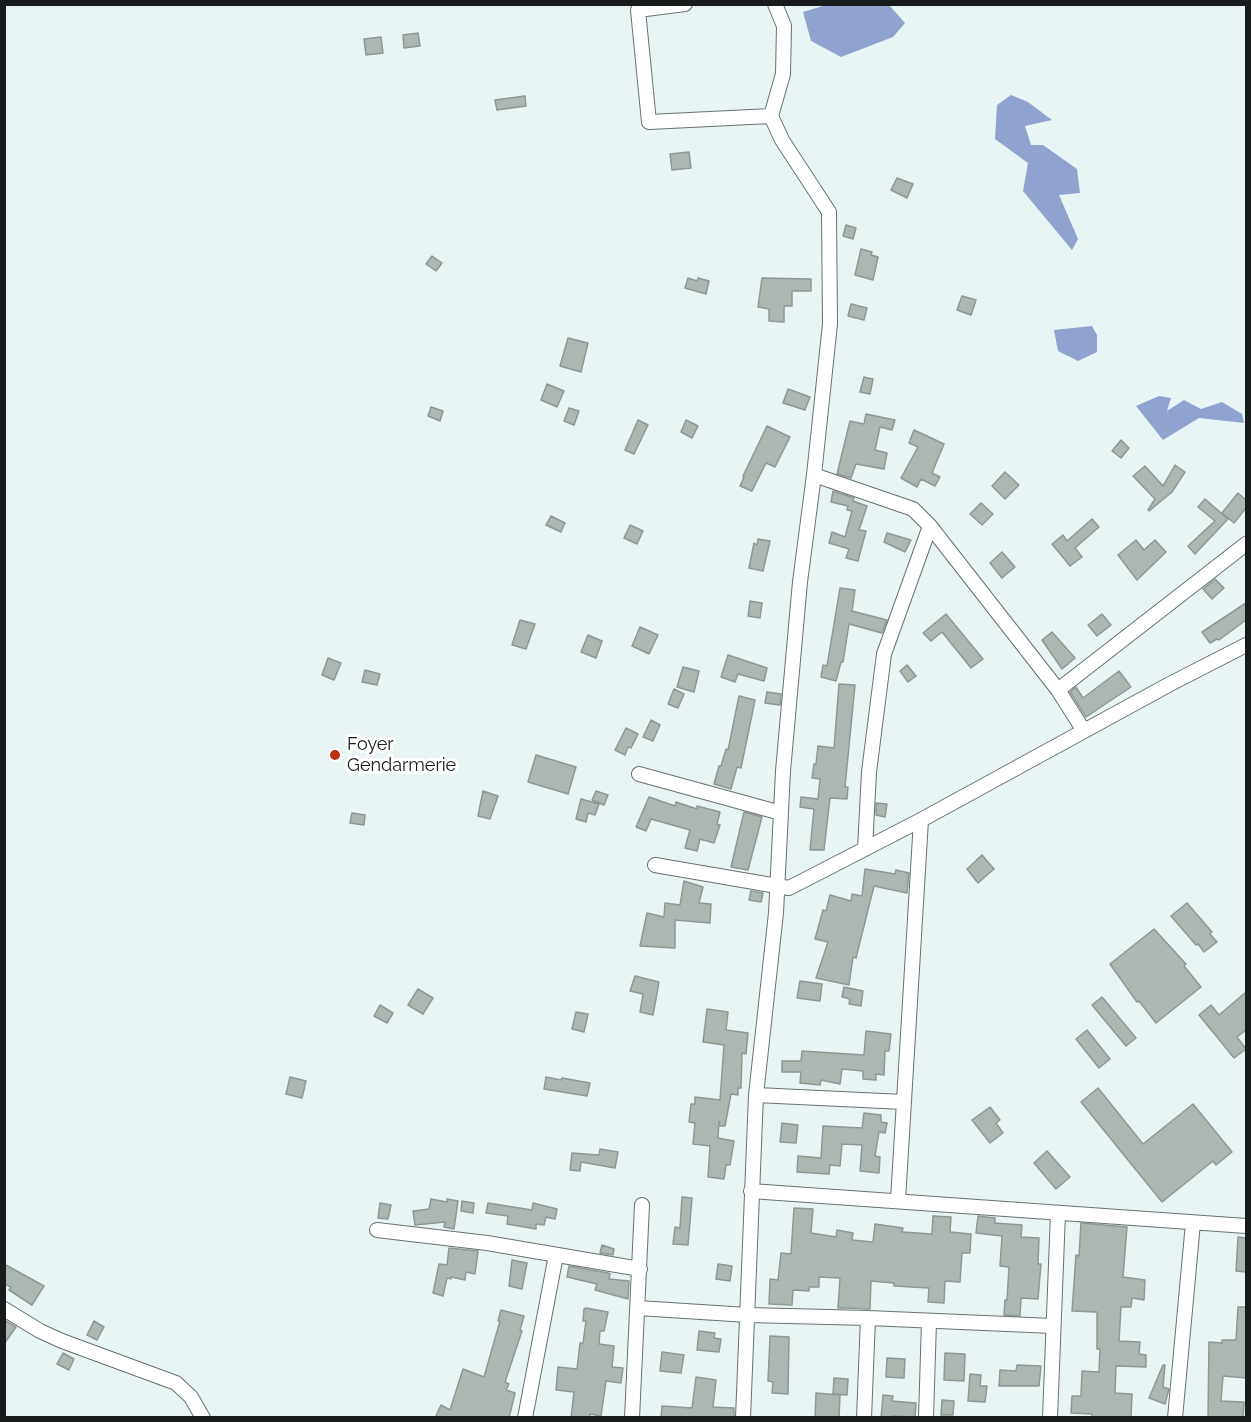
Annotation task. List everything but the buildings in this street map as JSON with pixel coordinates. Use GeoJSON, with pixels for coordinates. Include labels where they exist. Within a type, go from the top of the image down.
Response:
{"type":"FeatureCollection","features":[{"type":"Feature","properties":{"kind":"street"},"geometry":{"type":"LineString","coordinates":[[685,4],[638,10],[649,122],[771,116]]}},
{"type":"Feature","properties":{"kind":"street"},"geometry":{"type":"LineString","coordinates":[[743,1418],[756,1095],[778,887],[783,771],[800,582],[831,324],[829,212],[782,140],[771,116],[783,75],[784,26],[775,4]]}},
{"type":"Feature","properties":{"kind":"street"},"geometry":{"type":"LineString","coordinates":[[814,475],[913,509],[930,526],[1058,690],[1084,731]]}},
{"type":"Feature","properties":{"kind":"street"},"geometry":{"type":"LineString","coordinates":[[865,849],[869,772],[884,654],[930,526]]}},
{"type":"Feature","properties":{"kind":"street"},"geometry":{"type":"LineString","coordinates":[[1058,690],[1246,544]]}},
{"type":"Feature","properties":{"kind":"street"},"geometry":{"type":"LineString","coordinates":[[655,865],[789,888],[921,820],[1246,645]]}},
{"type":"Feature","properties":{"kind":"street"},"geometry":{"type":"LineString","coordinates":[[639,774],[781,813]]}},
{"type":"Feature","properties":{"kind":"street"},"geometry":{"type":"LineString","coordinates":[[898,1200],[921,820]]}},
{"type":"Feature","properties":{"kind":"street"},"geometry":{"type":"LineString","coordinates":[[756,1095],[904,1102]]}},
{"type":"Feature","properties":{"kind":"street"},"geometry":{"type":"LineString","coordinates":[[751,1191],[1246,1226]]}},
{"type":"Feature","properties":{"kind":"street"},"geometry":{"type":"LineString","coordinates":[[632,1418],[642,1205]]}},
{"type":"Feature","properties":{"kind":"street"},"geometry":{"type":"LineString","coordinates":[[1050,1418],[1058,1213]]}},
{"type":"Feature","properties":{"kind":"street"},"geometry":{"type":"LineString","coordinates":[[1175,1418],[1192,1223]]}},
{"type":"Feature","properties":{"kind":"street"},"geometry":{"type":"LineString","coordinates":[[377,1230],[487,1243],[640,1269]]}},
{"type":"Feature","properties":{"kind":"street"},"geometry":{"type":"LineString","coordinates":[[525,1418],[556,1255]]}},
{"type":"Feature","properties":{"kind":"street"},"geometry":{"type":"LineString","coordinates":[[638,1308],[748,1316],[868,1318],[1053,1326]]}},
{"type":"Feature","properties":{"kind":"street"},"geometry":{"type":"LineString","coordinates":[[4,1309],[40,1331],[62,1341],[176,1383],[191,1397],[203,1418]]}},
{"type":"Feature","properties":{"kind":"street"},"geometry":{"type":"LineString","coordinates":[[864,1418],[868,1318]]}},
{"type":"Feature","properties":{"kind":"street"},"geometry":{"type":"LineString","coordinates":[[926,1418],[929,1321]]}},
{"type":"Feature","properties":{"kind":"water"},"geometry":{"type":"Polygon","coordinates":[[[829,4],[889,5],[905,23],[893,37],[841,57],[811,41],[803,12],[829,4]]]}},
{"type":"Feature","properties":{"kind":"water"},"geometry":{"type":"Polygon","coordinates":[[[1011,95],[1028,102],[1052,120],[1025,126],[1031,145],[1043,145],[1077,169],[1080,193],[1059,195],[1078,239],[1072,250],[1023,191],[1028,163],[995,139],[997,105],[1011,95]]]}},
{"type":"Feature","properties":{"kind":"water"},"geometry":{"type":"Polygon","coordinates":[[[1092,326],[1097,335],[1097,352],[1078,361],[1058,351],[1054,330],[1092,326]]]}},
{"type":"Feature","properties":{"kind":"water"},"geometry":{"type":"Polygon","coordinates":[[[1159,396],[1171,398],[1167,411],[1184,400],[1201,409],[1222,402],[1242,414],[1244,423],[1199,418],[1163,440],[1136,406],[1159,396]]]}},
{"type":"Feature","properties":{"kind":"place","name":"Foyer Gendarmerie"},"geometry":{"type":"Point","coordinates":[335,755]}}]}
